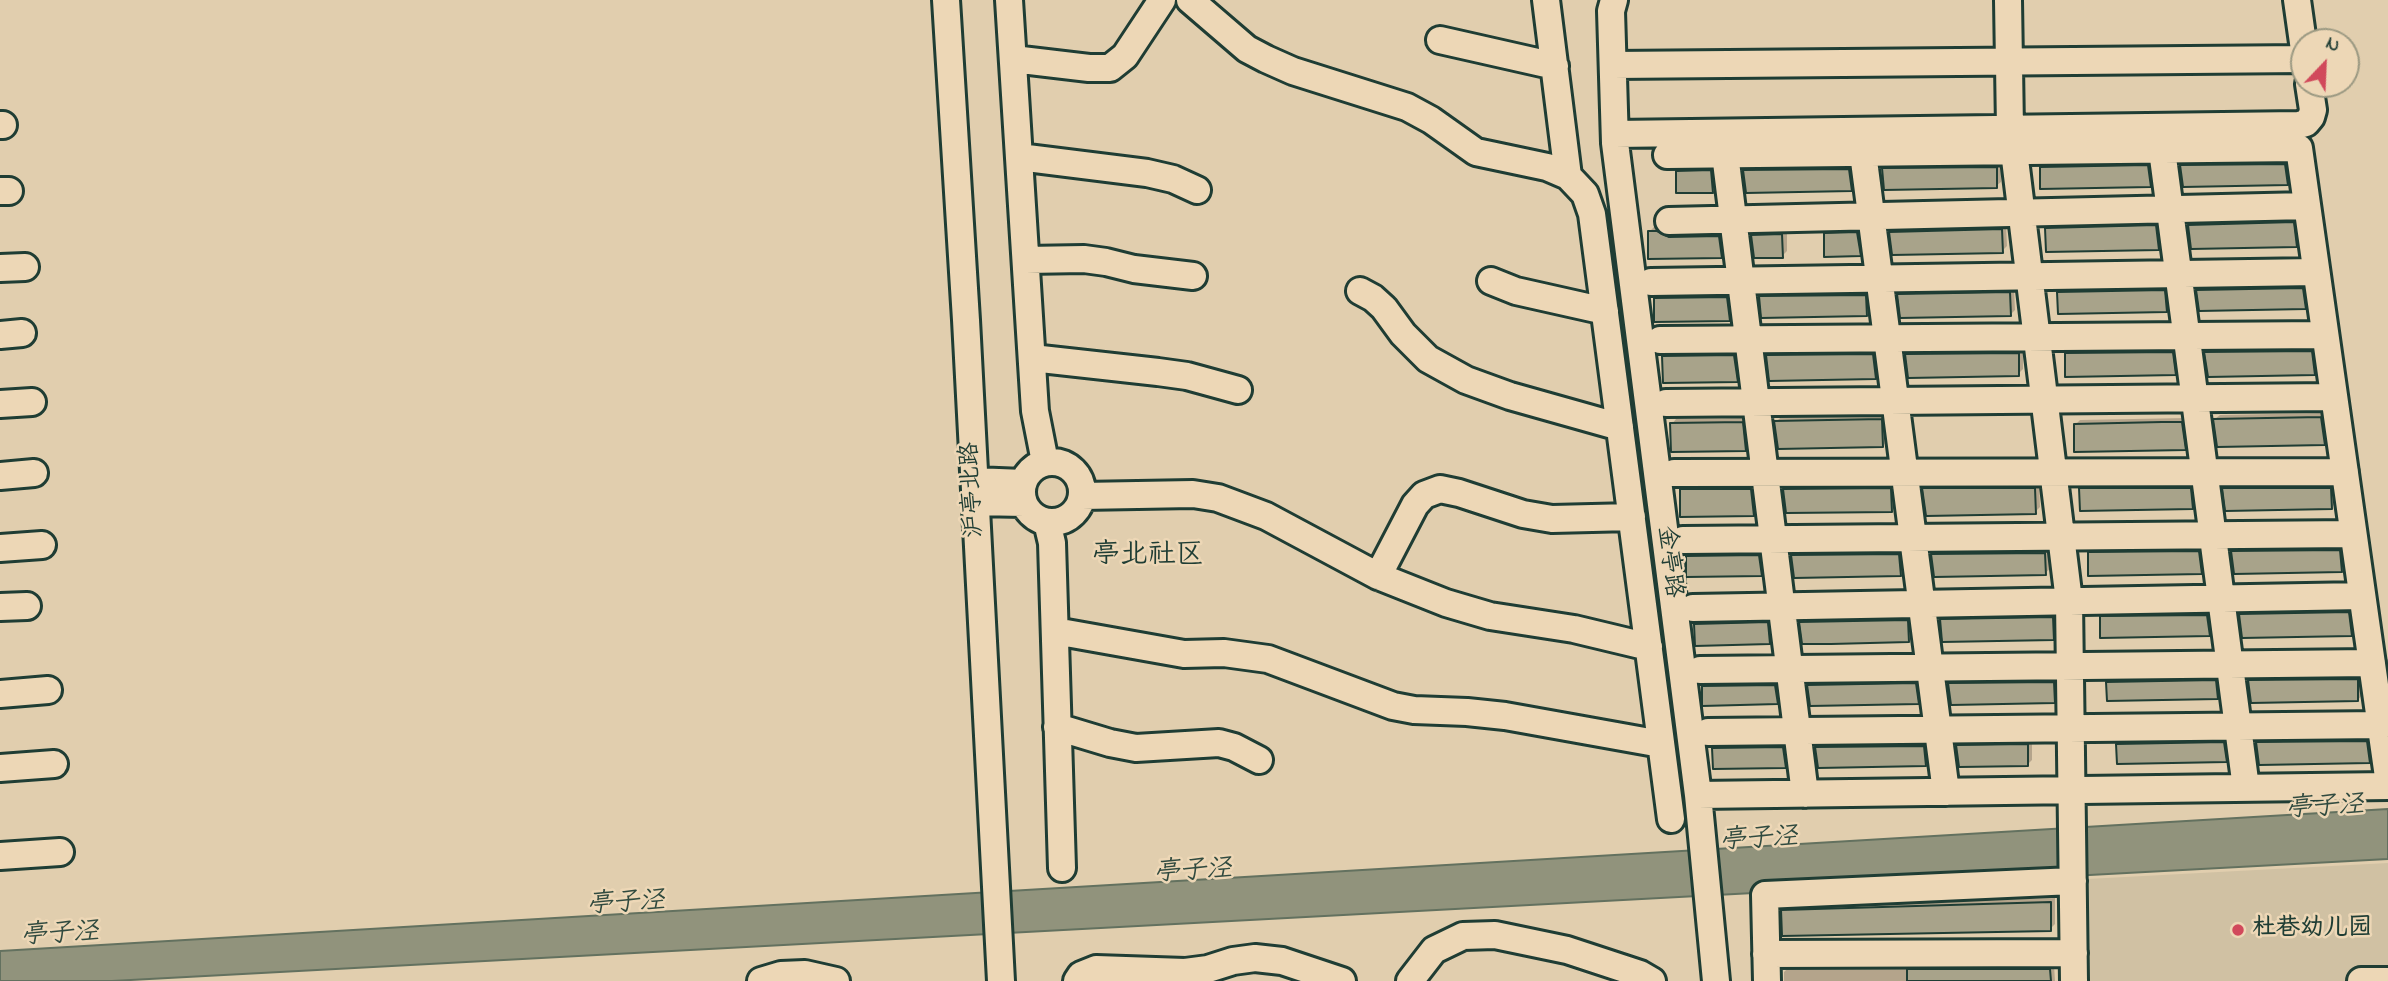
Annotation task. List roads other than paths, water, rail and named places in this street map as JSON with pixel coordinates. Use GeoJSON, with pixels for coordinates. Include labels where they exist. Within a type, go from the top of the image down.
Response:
{"type":"FeatureCollection","features":[{"type":"Feature","properties":{"kind":"street","name":"沪亭北路"},"geometry":{"type":"LineString","coordinates":[[946,0],[1000,981]]}},
{"type":"Feature","properties":{"kind":"street"},"geometry":{"type":"LineString","coordinates":[[1009,0],[1035,411],[1045,462]]}},
{"type":"Feature","properties":{"kind":"street"},"geometry":{"type":"LineString","coordinates":[[1013,59],[1110,68],[1125,56],[1162,0]]}},
{"type":"Feature","properties":{"kind":"street"},"geometry":{"type":"LineString","coordinates":[[1190,0],[1247,49],[1266,59],[1293,71],[1407,107],[1476,152],[1547,167],[1569,176],[1585,194],[1592,214],[1671,819]]}},
{"type":"Feature","properties":{"kind":"street"},"geometry":{"type":"LineString","coordinates":[[1546,0],[1569,176]]}},
{"type":"Feature","properties":{"kind":"street","name":"金亭路"},"geometry":{"type":"LineString","coordinates":[[1614,0],[1611,10],[1615,139],[1698,795],[1716,981]]}},
{"type":"Feature","properties":{"kind":"street"},"geometry":{"type":"LineString","coordinates":[[2008,0],[2012,140],[2069,601],[2074,981]]}},
{"type":"Feature","properties":{"kind":"street"},"geometry":{"type":"LineString","coordinates":[[2297,0],[2301,28]]}},
{"type":"Feature","properties":{"kind":"street"},"geometry":{"type":"LineString","coordinates":[[1440,40],[1555,66]]}},
{"type":"Feature","properties":{"kind":"street"},"geometry":{"type":"LineString","coordinates":[[1613,65],[2290,59]]}},
{"type":"Feature","properties":{"kind":"street"},"geometry":{"type":"LineString","coordinates":[[1667,155],[1863,153],[2012,140],[2299,125],[2306,124],[2311,117],[2311,98]]}},
{"type":"Feature","properties":{"kind":"street"},"geometry":{"type":"LineString","coordinates":[[1615,139],[2012,140],[2162,150],[2299,148],[2388,777]]}},
{"type":"Feature","properties":{"kind":"street"},"geometry":{"type":"LineString","coordinates":[[2162,150],[2246,788]]}},
{"type":"Feature","properties":{"kind":"street"},"geometry":{"type":"LineString","coordinates":[[1863,153],[1946,792]]}},
{"type":"Feature","properties":{"kind":"street"},"geometry":{"type":"LineString","coordinates":[[1725,154],[1805,793]]}},
{"type":"Feature","properties":{"kind":"street"},"geometry":{"type":"LineString","coordinates":[[1019,157],[1147,173],[1173,179],[1197,190]]}},
{"type":"Feature","properties":{"kind":"street"},"geometry":{"type":"LineString","coordinates":[[1669,221],[2307,206]]}},
{"type":"Feature","properties":{"kind":"street"},"geometry":{"type":"LineString","coordinates":[[1026,260],[1084,259],[1134,269],[1193,276]]}},
{"type":"Feature","properties":{"kind":"street"},"geometry":{"type":"LineString","coordinates":[[1651,282],[2316,272]]}},
{"type":"Feature","properties":{"kind":"street"},"geometry":{"type":"LineString","coordinates":[[1491,281],[1516,291],[1605,311]]}},
{"type":"Feature","properties":{"kind":"street"},"geometry":{"type":"LineString","coordinates":[[1360,291],[1384,308],[1403,334],[1429,359],[1466,380],[1510,396],[1620,427]]}},
{"type":"Feature","properties":{"kind":"street"},"geometry":{"type":"LineString","coordinates":[[1660,340],[2325,335]]}},
{"type":"Feature","properties":{"kind":"street"},"geometry":{"type":"LineString","coordinates":[[1032,358],[1187,376],[1238,390]]}},
{"type":"Feature","properties":{"kind":"street"},"geometry":{"type":"LineString","coordinates":[[1666,403],[2334,397]]}},
{"type":"Feature","properties":{"kind":"street"},"geometry":{"type":"LineString","coordinates":[[0,404],[32,402]]}},
{"type":"Feature","properties":{"kind":"street"},"geometry":{"type":"LineString","coordinates":[[1045,462],[1055,462],[1073,469],[1079,477],[1082,496],[1080,505],[1067,519],[1047,522],[1029,512],[1023,493],[1028,474],[1045,462]]}},
{"type":"Feature","properties":{"kind":"street"},"geometry":{"type":"LineString","coordinates":[[1674,473],[2345,472]]}},
{"type":"Feature","properties":{"kind":"street"},"geometry":{"type":"LineString","coordinates":[[0,476],[34,473]]}},
{"type":"Feature","properties":{"kind":"street"},"geometry":{"type":"LineString","coordinates":[[1378,576],[1415,505],[1424,495],[1440,489],[1552,519],[1632,517]]}},
{"type":"Feature","properties":{"kind":"street"},"geometry":{"type":"LineString","coordinates":[[974,492],[1023,493]]}},
{"type":"Feature","properties":{"kind":"street"},"geometry":{"type":"LineString","coordinates":[[1082,496],[1193,494],[1218,498],[1266,516],[1378,576],[1446,603],[1490,616],[1574,629],[1649,647]]}},
{"type":"Feature","properties":{"kind":"street"},"geometry":{"type":"LineString","coordinates":[[1047,522],[1052,543],[1062,868]]}},
{"type":"Feature","properties":{"kind":"street"},"geometry":{"type":"LineString","coordinates":[[1683,540],[2353,534]]}},
{"type":"Feature","properties":{"kind":"street"},"geometry":{"type":"LineString","coordinates":[[0,548],[42,545]]}},
{"type":"Feature","properties":{"kind":"street"},"geometry":{"type":"LineString","coordinates":[[1693,608],[2362,596]]}},
{"type":"Feature","properties":{"kind":"street"},"geometry":{"type":"LineString","coordinates":[[0,607],[27,606]]}},
{"type":"Feature","properties":{"kind":"street"},"geometry":{"type":"LineString","coordinates":[[1055,631],[1184,654],[1224,653],[1268,659],[1393,706],[1414,710],[1504,716],[1661,744]]}},
{"type":"Feature","properties":{"kind":"street"},"geometry":{"type":"LineString","coordinates":[[1700,670],[2372,663]]}},
{"type":"Feature","properties":{"kind":"street"},"geometry":{"type":"LineString","coordinates":[[0,694],[48,690]]}},
{"type":"Feature","properties":{"kind":"street"},"geometry":{"type":"LineString","coordinates":[[1708,732],[2381,725]]}},
{"type":"Feature","properties":{"kind":"street"},"geometry":{"type":"LineString","coordinates":[[1057,727],[1136,748],[1219,743],[1234,747],[1259,760]]}},
{"type":"Feature","properties":{"kind":"street"},"geometry":{"type":"LineString","coordinates":[[0,768],[54,764]]}},
{"type":"Feature","properties":{"kind":"street"},"geometry":{"type":"LineString","coordinates":[[1698,795],[2388,786]]}},
{"type":"Feature","properties":{"kind":"street"},"geometry":{"type":"LineString","coordinates":[[0,856],[60,852]]}},
{"type":"Feature","properties":{"kind":"street"},"geometry":{"type":"LineString","coordinates":[[1767,981],[1765,895],[2073,876]]}},
{"type":"Feature","properties":{"kind":"street"},"geometry":{"type":"LineString","coordinates":[[1410,981],[1434,950],[1463,936],[1495,935],[1567,950],[1640,974],[1652,981]]}},
{"type":"Feature","properties":{"kind":"street"},"geometry":{"type":"LineString","coordinates":[[1766,954],[2074,953]]}},
{"type":"Feature","properties":{"kind":"street"},"geometry":{"type":"LineString","coordinates":[[1077,981],[1081,975],[1096,969],[1185,972],[1208,970],[1233,961],[1259,970],[1282,961],[1342,981]]}},
{"type":"Feature","properties":{"kind":"street"},"geometry":{"type":"LineString","coordinates":[[761,981],[781,975],[805,974],[836,981]]}},
{"type":"Feature","properties":{"kind":"street"},"geometry":{"type":"LineString","coordinates":[[2361,981],[2388,981]]}},
{"type":"Feature","properties":{"kind":"place","name":"杜巷幼儿园"},"geometry":{"type":"Point","coordinates":[2238,930]}},
{"type":"Feature","properties":{"kind":"district","name":"亭北社区"},"geometry":{"type":"Point","coordinates":[1148,557]}},
{"type":"Feature","properties":{"kind":"water label","name":"亭子泾"},"geometry":{"type":"Point","coordinates":[2325,809]}},
{"type":"Feature","properties":{"kind":"water label","name":"亭子泾"},"geometry":{"type":"Point","coordinates":[1759,841]}},
{"type":"Feature","properties":{"kind":"water label","name":"亭子泾"},"geometry":{"type":"Point","coordinates":[1193,873]}},
{"type":"Feature","properties":{"kind":"water label","name":"亭子泾"},"geometry":{"type":"Point","coordinates":[626,905]}},
{"type":"Feature","properties":{"kind":"water label","name":"亭子泾"},"geometry":{"type":"Point","coordinates":[60,936]}}]}
